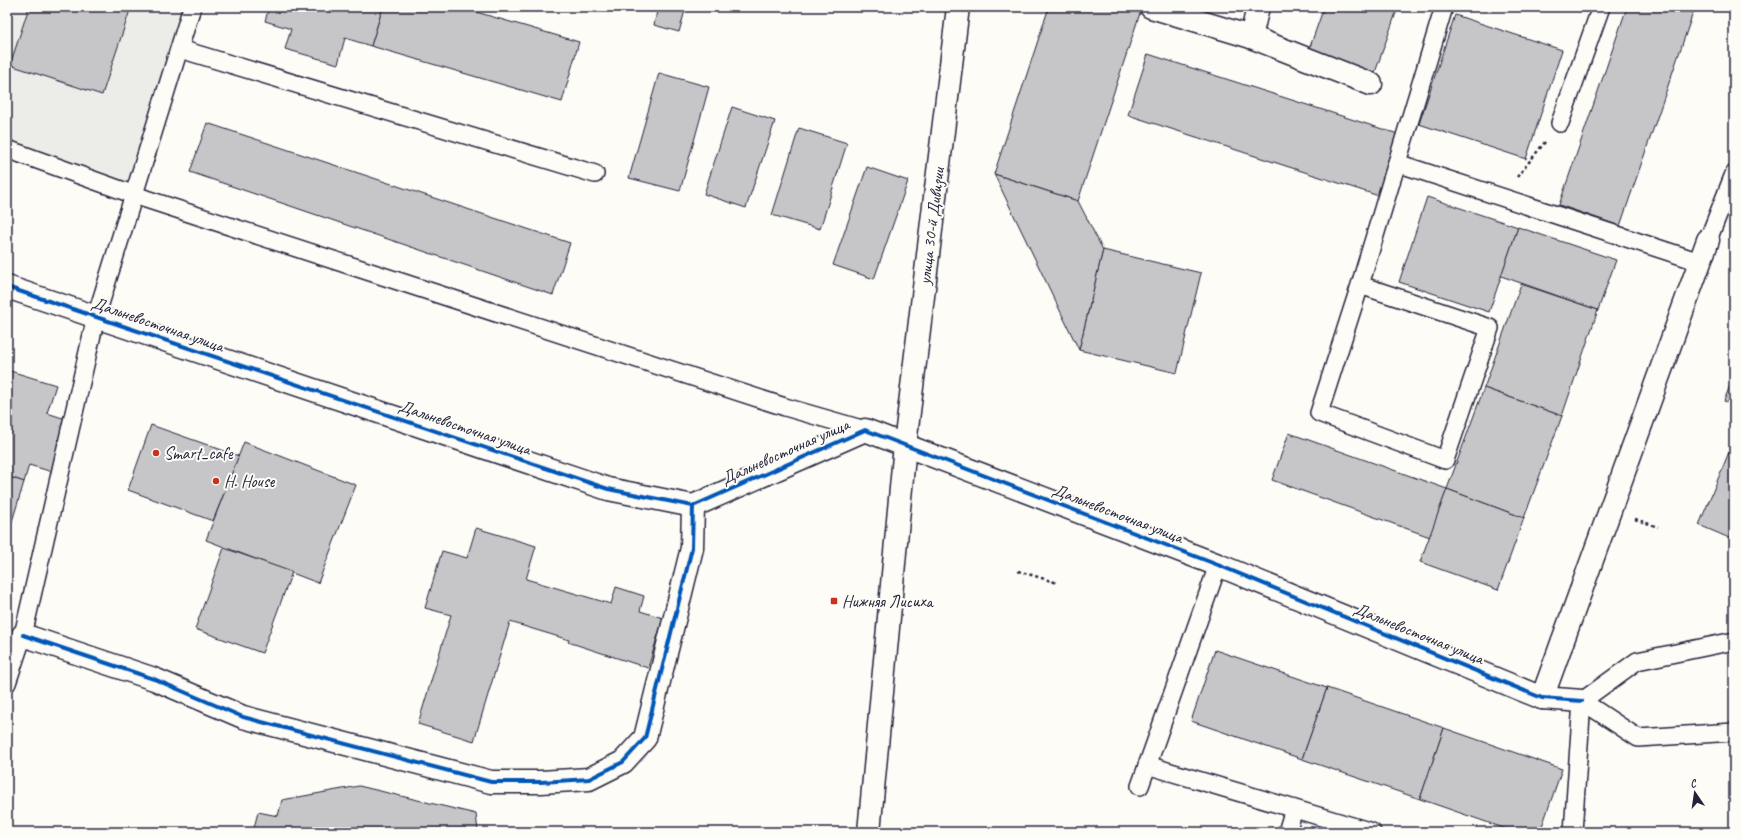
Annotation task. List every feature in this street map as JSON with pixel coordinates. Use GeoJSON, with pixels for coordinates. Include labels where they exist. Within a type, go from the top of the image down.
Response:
{"type":"FeatureCollection","features":[{"type":"Feature","properties":{"kind":"street","name":"улица 30-й Дивизии"},"geometry":{"type":"LineString","coordinates":[[869,832],[905,446],[958,7]]}},
{"type":"Feature","properties":{"kind":"street"},"geometry":{"type":"LineString","coordinates":[[1151,7],[1250,37],[1371,84]]}},
{"type":"Feature","properties":{"kind":"street"},"geometry":{"type":"LineString","coordinates":[[1250,37],[1258,7]]}},
{"type":"Feature","properties":{"kind":"street"},"geometry":{"type":"LineString","coordinates":[[1542,698],[1708,240]]}},
{"type":"Feature","properties":{"kind":"street","name":"Дальневосточная улица"},"geometry":{"type":"LineString","coordinates":[[7,287],[608,488],[693,506],[865,430],[1218,565],[1542,698],[1582,701]]}},
{"type":"Feature","properties":{"kind":"street"},"geometry":{"type":"LineString","coordinates":[[22,635],[154,679],[243,716],[491,782],[541,782],[589,779],[623,762],[645,738],[692,548],[693,506]]}},
{"type":"Feature","properties":{"kind":"lane"},"geometry":{"type":"LineString","coordinates":[[7,683],[22,635],[96,317],[192,7]]}},
{"type":"Feature","properties":{"kind":"lane"},"geometry":{"type":"LineString","coordinates":[[1360,285],[1490,328],[1445,460],[1318,413],[1360,285],[1444,7]]}},
{"type":"Feature","properties":{"kind":"lane"},"geometry":{"type":"LineString","coordinates":[[1560,123],[1601,7]]}},
{"type":"Feature","properties":{"kind":"lane"},"geometry":{"type":"LineString","coordinates":[[180,49],[595,174]]}},
{"type":"Feature","properties":{"kind":"lane"},"geometry":{"type":"LineString","coordinates":[[7,149],[135,195],[785,408],[865,430]]}},
{"type":"Feature","properties":{"kind":"lane"},"geometry":{"type":"LineString","coordinates":[[1397,163],[1700,262]]}},
{"type":"Feature","properties":{"kind":"lane"},"geometry":{"type":"LineString","coordinates":[[1708,240],[1734,174]]}},
{"type":"Feature","properties":{"kind":"lane"},"geometry":{"type":"LineString","coordinates":[[1140,786],[1218,565]]}},
{"type":"Feature","properties":{"kind":"lane"},"geometry":{"type":"LineString","coordinates":[[1582,701],[1638,661],[1734,641]]}},
{"type":"Feature","properties":{"kind":"lane"},"geometry":{"type":"LineString","coordinates":[[1582,701],[1638,738],[1734,732]]}},
{"type":"Feature","properties":{"kind":"lane"},"geometry":{"type":"LineString","coordinates":[[1573,832],[1582,701]]}},
{"type":"Feature","properties":{"kind":"lane"},"geometry":{"type":"LineString","coordinates":[[1147,766],[1372,832]]}},
{"type":"Feature","properties":{"kind":"lane"},"geometry":{"type":"LineString","coordinates":[[1287,832],[1294,809]]}},
{"type":"Feature","properties":{"kind":"path"},"geometry":{"type":"LineString","coordinates":[[1502,197],[1560,123]]}},
{"type":"Feature","properties":{"kind":"path"},"geometry":{"type":"LineString","coordinates":[[1018,571],[1058,583]]}},
{"type":"Feature","properties":{"kind":"shaded area"},"geometry":{"type":"Polygon","coordinates":[[[7,7],[194,7],[135,195],[7,149],[7,7]]]}},
{"type":"Feature","properties":{"kind":"building"},"geometry":{"type":"Polygon","coordinates":[[[29,7],[131,7],[102,95],[10,65],[29,7]]]}},
{"type":"Feature","properties":{"kind":"building"},"geometry":{"type":"Polygon","coordinates":[[[269,7],[383,7],[371,46],[345,38],[338,64],[285,49],[291,29],[265,21],[269,7]]]}},
{"type":"Feature","properties":{"kind":"building"},"geometry":{"type":"Polygon","coordinates":[[[383,7],[459,7],[579,42],[562,102],[371,46],[383,7]]]}},
{"type":"Feature","properties":{"kind":"building"},"geometry":{"type":"Polygon","coordinates":[[[658,7],[686,7],[679,32],[654,25],[658,7]]]}},
{"type":"Feature","properties":{"kind":"building"},"geometry":{"type":"Polygon","coordinates":[[[1049,7],[1142,7],[1078,201],[994,174],[1049,7]]]}},
{"type":"Feature","properties":{"kind":"building"},"geometry":{"type":"Polygon","coordinates":[[[1324,7],[1398,7],[1371,84],[1305,61],[1324,7]]]}},
{"type":"Feature","properties":{"kind":"building"},"geometry":{"type":"Polygon","coordinates":[[[1627,7],[1695,7],[1620,226],[1559,205],[1627,7]]]}},
{"type":"Feature","properties":{"kind":"building"},"geometry":{"type":"Polygon","coordinates":[[[1455,15],[1562,50],[1526,159],[1419,124],[1455,15]]]}},
{"type":"Feature","properties":{"kind":"building"},"geometry":{"type":"Polygon","coordinates":[[[1148,54],[1401,135],[1382,197],[1128,115],[1148,54]]]}},
{"type":"Feature","properties":{"kind":"building"},"geometry":{"type":"Polygon","coordinates":[[[659,73],[709,87],[680,191],[629,178],[659,73]]]}},
{"type":"Feature","properties":{"kind":"building"},"geometry":{"type":"Polygon","coordinates":[[[732,107],[775,121],[746,208],[704,194],[732,107]]]}},
{"type":"Feature","properties":{"kind":"building"},"geometry":{"type":"Polygon","coordinates":[[[207,123],[570,243],[553,295],[190,172],[207,123]]]}},
{"type":"Feature","properties":{"kind":"building"},"geometry":{"type":"Polygon","coordinates":[[[799,128],[847,143],[820,229],[772,215],[799,128]]]}},
{"type":"Feature","properties":{"kind":"building"},"geometry":{"type":"Polygon","coordinates":[[[867,167],[908,181],[874,279],[833,265],[867,167]]]}},
{"type":"Feature","properties":{"kind":"building"},"geometry":{"type":"Polygon","coordinates":[[[994,174],[1078,201],[1103,250],[1079,350],[994,174]]]}},
{"type":"Feature","properties":{"kind":"building"},"geometry":{"type":"Polygon","coordinates":[[[1427,197],[1518,227],[1489,312],[1399,282],[1427,197]]]}},
{"type":"Feature","properties":{"kind":"building"},"geometry":{"type":"Polygon","coordinates":[[[1518,227],[1616,260],[1598,310],[1501,276],[1518,227]]]}},
{"type":"Feature","properties":{"kind":"building"},"geometry":{"type":"Polygon","coordinates":[[[1103,250],[1201,273],[1177,373],[1079,350],[1103,250]]]}},
{"type":"Feature","properties":{"kind":"building"},"geometry":{"type":"Polygon","coordinates":[[[1521,284],[1598,310],[1562,416],[1484,388],[1521,284]]]}},
{"type":"Feature","properties":{"kind":"building"},"geometry":{"type":"Polygon","coordinates":[[[7,370],[56,385],[47,413],[72,421],[56,473],[29,465],[24,482],[7,476],[7,370]]]}},
{"type":"Feature","properties":{"kind":"building"},"geometry":{"type":"Polygon","coordinates":[[[1734,375],[1734,405],[1724,401],[1734,375]]]}},
{"type":"Feature","properties":{"kind":"building"},"geometry":{"type":"Polygon","coordinates":[[[1484,388],[1562,416],[1524,518],[1447,489],[1484,388]]]}},
{"type":"Feature","properties":{"kind":"building"},"geometry":{"type":"Polygon","coordinates":[[[151,425],[239,456],[213,521],[128,490],[151,425]]]}},
{"type":"Feature","properties":{"kind":"building"},"geometry":{"type":"Polygon","coordinates":[[[1289,433],[1447,489],[1430,537],[1272,480],[1289,433]]]}},
{"type":"Feature","properties":{"kind":"building"},"geometry":{"type":"Polygon","coordinates":[[[1734,440],[1734,540],[1699,525],[1734,440]]]}},
{"type":"Feature","properties":{"kind":"building"},"geometry":{"type":"Polygon","coordinates":[[[244,442],[356,485],[318,583],[206,540],[244,442]]]}},
{"type":"Feature","properties":{"kind":"building"},"geometry":{"type":"Polygon","coordinates":[[[7,476],[24,482],[7,538],[7,476]]]}},
{"type":"Feature","properties":{"kind":"building"},"geometry":{"type":"Polygon","coordinates":[[[1447,489],[1524,518],[1498,590],[1420,562],[1447,489]]]}},
{"type":"Feature","properties":{"kind":"building"},"geometry":{"type":"Polygon","coordinates":[[[476,528],[536,546],[526,579],[611,604],[616,587],[644,596],[640,611],[663,618],[648,668],[568,642],[569,640],[510,622],[474,741],[418,724],[451,615],[425,608],[442,551],[467,558],[476,528]]]}},
{"type":"Feature","properties":{"kind":"building"},"geometry":{"type":"Polygon","coordinates":[[[224,548],[292,572],[262,653],[195,629],[224,548]]]}},
{"type":"Feature","properties":{"kind":"building"},"geometry":{"type":"Polygon","coordinates":[[[1215,650],[1327,688],[1302,759],[1191,721],[1215,650]]]}},
{"type":"Feature","properties":{"kind":"building"},"geometry":{"type":"Polygon","coordinates":[[[1327,688],[1444,728],[1420,799],[1302,759],[1327,688]]]}},
{"type":"Feature","properties":{"kind":"building"},"geometry":{"type":"Polygon","coordinates":[[[1444,728],[1562,769],[1540,832],[1515,832],[1420,799],[1444,728]]]}},
{"type":"Feature","properties":{"kind":"building"},"geometry":{"type":"Polygon","coordinates":[[[359,786],[476,814],[478,832],[253,832],[258,812],[278,816],[282,800],[359,786]]]}},
{"type":"Feature","properties":{"kind":"cycle path"},"geometry":{"type":"LineString","coordinates":[[7,287],[608,489],[693,506],[865,430],[1218,565],[1542,698],[1582,701]]}},
{"type":"Feature","properties":{"kind":"cycle path"},"geometry":{"type":"LineString","coordinates":[[23,635],[154,679],[243,717],[491,782],[541,782],[589,779],[623,762],[645,738],[692,548],[693,506]]}},
{"type":"Feature","properties":{"kind":"place","name":"Smart_cafe"},"geometry":{"type":"Point","coordinates":[156,453]}},
{"type":"Feature","properties":{"kind":"place","name":"H. House"},"geometry":{"type":"Point","coordinates":[216,481]}},
{"type":"Feature","properties":{"kind":"place","name":"Нижняя Лисиха"},"geometry":{"type":"Point","coordinates":[834,601]}}]}
